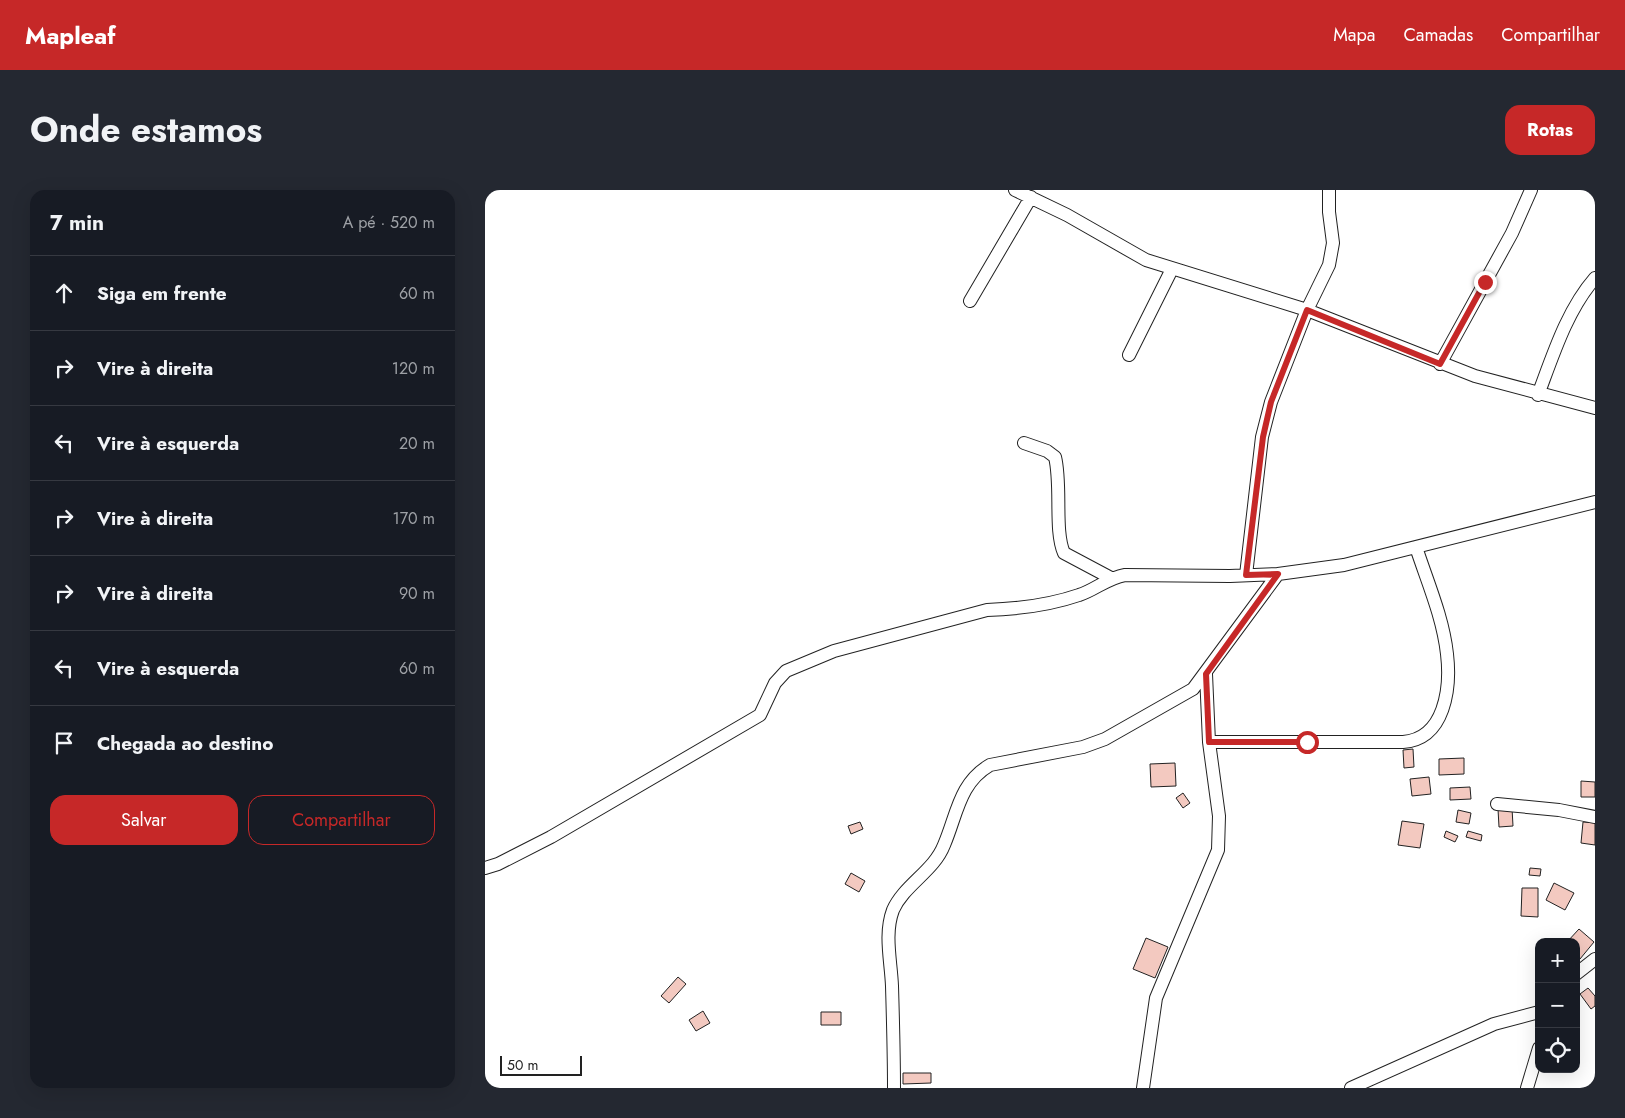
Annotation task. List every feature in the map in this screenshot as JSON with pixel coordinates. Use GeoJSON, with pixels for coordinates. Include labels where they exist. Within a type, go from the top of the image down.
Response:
{"type":"FeatureCollection","features":[{"type":"Feature","properties":{"kind":"street"},"geometry":{"type":"LineString","coordinates":[[1015,190],[1146,260],[1307,310],[1440,364],[1538,395],[1595,408]]}},
{"type":"Feature","properties":{"kind":"street"},"geometry":{"type":"LineString","coordinates":[[1246,575],[1263,437],[1271,402],[1307,310],[1329,265],[1333,243],[1329,212],[1329,190]]}},
{"type":"Feature","properties":{"kind":"street"},"geometry":{"type":"LineString","coordinates":[[1440,364],[1512,233],[1531,190]]}},
{"type":"Feature","properties":{"kind":"street"},"geometry":{"type":"LineString","coordinates":[[970,301],[1031,197]]}},
{"type":"Feature","properties":{"kind":"street"},"geometry":{"type":"LineString","coordinates":[[1129,355],[1172,269]]}},
{"type":"Feature","properties":{"kind":"street"},"geometry":{"type":"LineString","coordinates":[[1538,395],[1566,325],[1595,278]]}},
{"type":"Feature","properties":{"kind":"street"},"geometry":{"type":"LineString","coordinates":[[1025,443],[1047,451],[1055,457],[1059,474],[1061,540],[1064,553],[1111,578]]}},
{"type":"Feature","properties":{"kind":"street"},"geometry":{"type":"LineString","coordinates":[[485,868],[498,864],[551,837],[760,715],[775,683],[787,671],[834,651],[890,634],[987,610],[1009,609],[1080,595],[1111,578],[1125,575],[1278,574],[1344,565],[1595,502]]}},
{"type":"Feature","properties":{"kind":"street"},"geometry":{"type":"LineString","coordinates":[[1209,742],[1403,742],[1420,738],[1435,727],[1444,702],[1447,654],[1438,615],[1416,546]]}},
{"type":"Feature","properties":{"kind":"street"},"geometry":{"type":"LineString","coordinates":[[894,1088],[894,1038],[888,938],[893,911],[899,899],[935,860],[943,847],[968,783],[977,773],[989,766],[1083,747],[1105,739],[1193,689],[1206,674],[1278,574]]}},
{"type":"Feature","properties":{"kind":"street"},"geometry":{"type":"LineString","coordinates":[[1143,1088],[1156,998],[1218,850],[1219,816],[1209,742],[1206,674]]}},
{"type":"Feature","properties":{"kind":"street"},"geometry":{"type":"LineString","coordinates":[[1497,804],[1559,810],[1595,817]]}},
{"type":"Feature","properties":{"kind":"street"},"geometry":{"type":"LineString","coordinates":[[1580,971],[1595,959]]}},
{"type":"Feature","properties":{"kind":"street"},"geometry":{"type":"LineString","coordinates":[[1351,1088],[1415,1061],[1486,1027],[1535,1013]]}},
{"type":"Feature","properties":{"kind":"street"},"geometry":{"type":"LineString","coordinates":[[1527,1088],[1535,1061]]}},
{"type":"Feature","properties":{"kind":"building"},"geometry":{"type":"Polygon","coordinates":[[[1413,749],[1414,767],[1404,768],[1403,750],[1413,749]]]}},
{"type":"Feature","properties":{"kind":"building"},"geometry":{"type":"Polygon","coordinates":[[[1464,758],[1464,774],[1439,775],[1439,759],[1464,758]]]}},
{"type":"Feature","properties":{"kind":"building"},"geometry":{"type":"Polygon","coordinates":[[[1175,763],[1176,786],[1151,787],[1150,764],[1175,763]]]}},
{"type":"Feature","properties":{"kind":"building"},"geometry":{"type":"Polygon","coordinates":[[[1429,777],[1431,794],[1412,796],[1410,779],[1429,777]]]}},
{"type":"Feature","properties":{"kind":"building"},"geometry":{"type":"Polygon","coordinates":[[[1581,781],[1595,782],[1595,797],[1581,797],[1581,781]]]}},
{"type":"Feature","properties":{"kind":"building"},"geometry":{"type":"Polygon","coordinates":[[[1470,787],[1471,799],[1450,800],[1450,788],[1470,787]]]}},
{"type":"Feature","properties":{"kind":"building"},"geometry":{"type":"Polygon","coordinates":[[[1183,793],[1190,803],[1183,808],[1176,798],[1183,793]]]}},
{"type":"Feature","properties":{"kind":"building"},"geometry":{"type":"Polygon","coordinates":[[[1512,808],[1513,826],[1499,827],[1498,809],[1512,808]]]}},
{"type":"Feature","properties":{"kind":"building"},"geometry":{"type":"Polygon","coordinates":[[[1458,810],[1471,813],[1469,824],[1456,822],[1458,810]]]}},
{"type":"Feature","properties":{"kind":"building"},"geometry":{"type":"Polygon","coordinates":[[[1402,821],[1424,824],[1420,848],[1398,845],[1402,821]]]}},
{"type":"Feature","properties":{"kind":"building"},"geometry":{"type":"Polygon","coordinates":[[[860,822],[863,829],[851,834],[848,826],[860,822]]]}},
{"type":"Feature","properties":{"kind":"building"},"geometry":{"type":"Polygon","coordinates":[[[1583,822],[1595,823],[1595,845],[1581,843],[1583,822]]]}},
{"type":"Feature","properties":{"kind":"building"},"geometry":{"type":"Polygon","coordinates":[[[1446,831],[1458,836],[1455,842],[1444,837],[1446,831]]]}},
{"type":"Feature","properties":{"kind":"building"},"geometry":{"type":"Polygon","coordinates":[[[1468,831],[1482,835],[1481,841],[1466,837],[1468,831]]]}},
{"type":"Feature","properties":{"kind":"building"},"geometry":{"type":"Polygon","coordinates":[[[1530,868],[1541,869],[1540,876],[1529,875],[1530,868]]]}},
{"type":"Feature","properties":{"kind":"building"},"geometry":{"type":"Polygon","coordinates":[[[851,873],[865,881],[859,892],[845,884],[851,873]]]}},
{"type":"Feature","properties":{"kind":"building"},"geometry":{"type":"Polygon","coordinates":[[[1554,883],[1574,893],[1565,910],[1546,900],[1554,883]]]}},
{"type":"Feature","properties":{"kind":"building"},"geometry":{"type":"Polygon","coordinates":[[[1522,888],[1538,888],[1538,917],[1521,916],[1522,888]]]}},
{"type":"Feature","properties":{"kind":"building"},"geometry":{"type":"Polygon","coordinates":[[[1579,929],[1594,942],[1580,959],[1580,938],[1571,938],[1579,929]]]}},
{"type":"Feature","properties":{"kind":"building"},"geometry":{"type":"Polygon","coordinates":[[[1146,938],[1168,947],[1155,978],[1133,969],[1146,938]]]}},
{"type":"Feature","properties":{"kind":"building"},"geometry":{"type":"Polygon","coordinates":[[[678,977],[686,984],[669,1003],[661,996],[678,977]]]}},
{"type":"Feature","properties":{"kind":"building"},"geometry":{"type":"Polygon","coordinates":[[[1588,988],[1595,996],[1595,1006],[1591,1009],[1580,994],[1588,988]]]}},
{"type":"Feature","properties":{"kind":"building"},"geometry":{"type":"Polygon","coordinates":[[[703,1011],[710,1023],[696,1031],[689,1020],[703,1011]]]}},
{"type":"Feature","properties":{"kind":"building"},"geometry":{"type":"Polygon","coordinates":[[[821,1012],[841,1012],[841,1025],[821,1025],[821,1012]]]}},
{"type":"Feature","properties":{"kind":"building"},"geometry":{"type":"Polygon","coordinates":[[[903,1073],[931,1073],[931,1083],[903,1084],[903,1073]]]}},
{"type":"Feature","properties":{"kind":"route"},"geometry":{"type":"LineString","coordinates":[[1307,742],[1209,742],[1206,674],[1222,649],[1278,574],[1246,575],[1263,437],[1271,402],[1307,310],[1440,364],[1485,282]]}}]}
